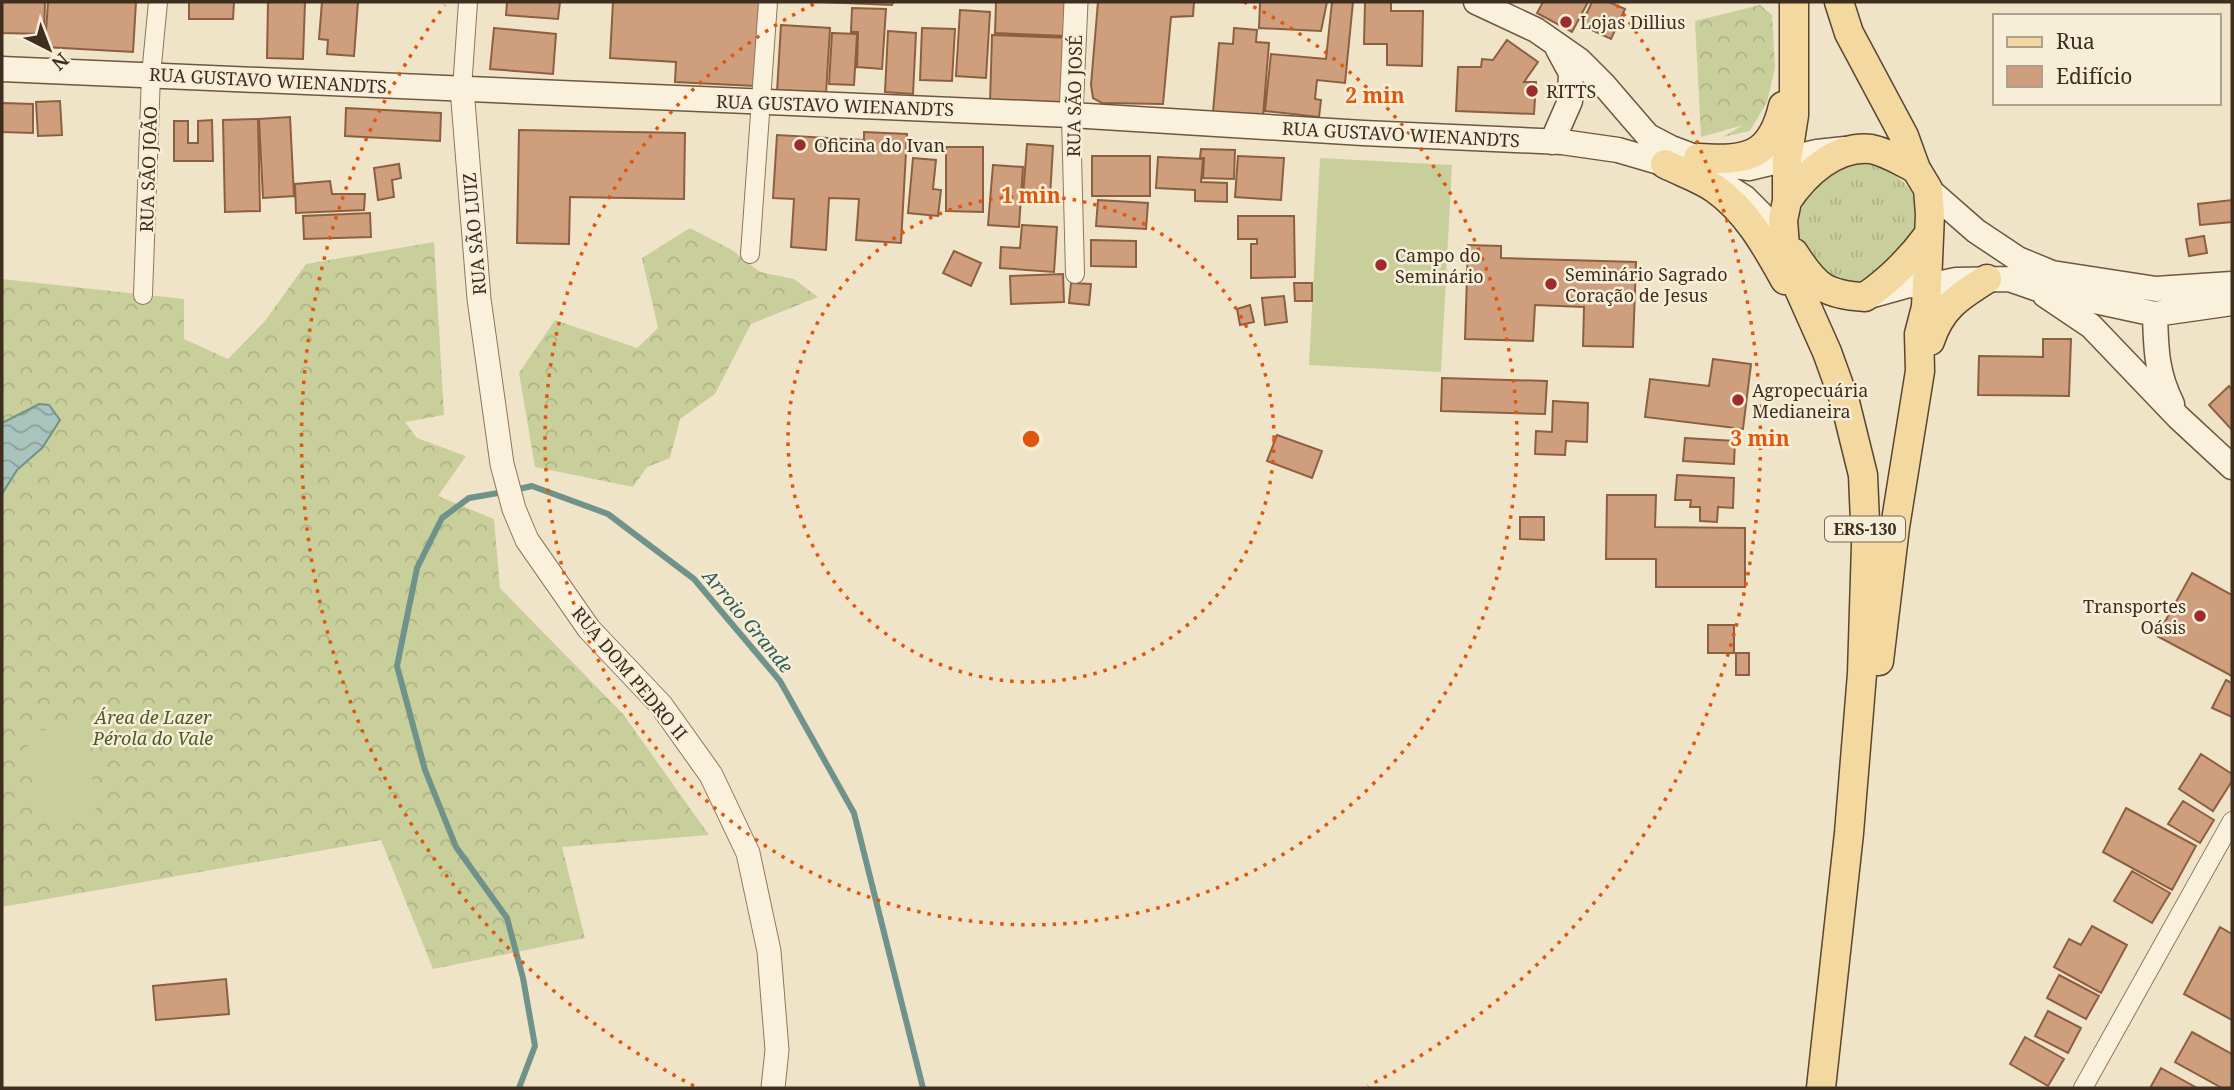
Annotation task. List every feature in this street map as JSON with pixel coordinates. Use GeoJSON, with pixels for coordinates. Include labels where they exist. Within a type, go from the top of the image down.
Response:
{"type":"FeatureCollection","features":[{"type":"Feature","properties":{"kind":"main road"},"geometry":{"type":"LineString","coordinates":[[1476,2],[1536,30],[1579,60],[1668,156],[1713,187],[1744,215],[1762,240],[1827,352]]}},
{"type":"Feature","properties":{"kind":"main road","name":"ERS-130"},"geometry":{"type":"LineString","coordinates":[[1794,2],[1794,115],[1787,160],[1787,201],[1783,220],[1786,260],[1827,352],[1845,402],[1863,475],[1866,545],[1862,674],[1849,833],[1821,1088]]}},
{"type":"Feature","properties":{"kind":"main road","name":"ERS-130"},"geometry":{"type":"LineString","coordinates":[[1839,2],[1850,33],[1904,136],[1922,179],[1928,234],[1928,286],[1919,334],[1920,371],[1895,527],[1873,709],[1849,833]]}},
{"type":"Feature","properties":{"kind":"main road"},"geometry":{"type":"LineString","coordinates":[[1552,142],[1570,101],[1571,73],[1554,42]]}},
{"type":"Feature","properties":{"kind":"main road"},"geometry":{"type":"LineString","coordinates":[[1668,156],[1723,160],[1754,154],[1770,141],[1781,114],[1794,59]]}},
{"type":"Feature","properties":{"kind":"main road","name":"RUA GUSTAVO WIENANDTS"},"geometry":{"type":"LineString","coordinates":[[2,69],[1071,115],[1552,142],[1668,156]]}},
{"type":"Feature","properties":{"kind":"main road"},"geometry":{"type":"LineString","coordinates":[[1787,201],[1814,170],[1855,149]]}},
{"type":"Feature","properties":{"kind":"main road"},"geometry":{"type":"LineString","coordinates":[[1698,158],[1728,167],[1749,168],[1817,152],[1874,149],[1922,179],[1976,231],[2043,277],[2178,417],[2232,467]]}},
{"type":"Feature","properties":{"kind":"main road"},"geometry":{"type":"LineString","coordinates":[[1668,156],[1735,190],[1758,209],[1786,239],[1809,276],[1828,291],[1865,298],[1909,285],[1928,286],[1956,280],[2043,277],[2156,289],[2232,285]]}},
{"type":"Feature","properties":{"kind":"main road"},"geometry":{"type":"LineString","coordinates":[[1865,298],[1889,281],[1912,258],[1928,234]]}},
{"type":"Feature","properties":{"kind":"main road"},"geometry":{"type":"LineString","coordinates":[[2043,277],[2138,300],[2155,314],[2232,303]]}},
{"type":"Feature","properties":{"kind":"main road"},"geometry":{"type":"LineString","coordinates":[[1920,371],[1933,330],[1948,306],[1987,279]]}},
{"type":"Feature","properties":{"kind":"main road"},"geometry":{"type":"LineString","coordinates":[[2155,314],[2156,352],[2161,382],[2178,417]]}},
{"type":"Feature","properties":{"kind":"street","name":"RUA SÃO JOÃO"},"geometry":{"type":"LineString","coordinates":[[143,295],[151,75],[158,2]]}},
{"type":"Feature","properties":{"kind":"street","name":"RUA SÃO LUIZ"},"geometry":{"type":"LineString","coordinates":[[468,2],[462,89],[479,299],[502,464],[514,509]]}},
{"type":"Feature","properties":{"kind":"street"},"geometry":{"type":"LineString","coordinates":[[750,254],[768,2]]}},
{"type":"Feature","properties":{"kind":"street","name":"RUA SÃO JOSÉ"},"geometry":{"type":"LineString","coordinates":[[1075,274],[1071,115],[1076,2]]}},
{"type":"Feature","properties":{"kind":"street","name":"RUA DOM PEDRO II"},"geometry":{"type":"LineString","coordinates":[[514,509],[527,540],[589,629],[661,705],[711,775],[748,853],[769,951],[777,1050],[774,1088]]}},
{"type":"Feature","properties":{"kind":"street"},"geometry":{"type":"LineString","coordinates":[[2083,1088],[2232,821]]}},
{"type":"Feature","properties":{"kind":"green space"},"geometry":{"type":"Polygon","coordinates":[[[1760,5],[1772,15],[1775,68],[1767,102],[1750,131],[1723,137],[1743,125],[1701,137],[1695,21],[1760,5]]]}},
{"type":"Feature","properties":{"kind":"green space","name":"Campo do Seminário"},"geometry":{"type":"Polygon","coordinates":[[[1320,158],[1452,165],[1441,372],[1309,365],[1320,158]]]}},
{"type":"Feature","properties":{"kind":"green space"},"geometry":{"type":"Polygon","coordinates":[[[1857,162],[1887,171],[1904,182],[1915,199],[1917,215],[1913,249],[1858,285],[1832,280],[1802,251],[1796,225],[1797,211],[1819,176],[1857,162]]]}},
{"type":"Feature","properties":{"kind":"green space"},"geometry":{"type":"Polygon","coordinates":[[[690,228],[732,250],[760,272],[794,279],[818,297],[751,324],[715,394],[680,419],[670,458],[647,467],[633,487],[535,467],[519,373],[555,320],[637,348],[658,328],[642,258],[690,228]]]}},
{"type":"Feature","properties":{"kind":"green space","name":"Área de Lazer Pérola do Vale"},"geometry":{"type":"Polygon","coordinates":[[[434,242],[444,415],[405,422],[417,438],[466,456],[438,496],[494,519],[500,588],[623,714],[709,835],[562,847],[585,938],[433,969],[381,840],[2,907],[2,279],[184,299],[184,339],[228,359],[265,321],[306,264],[434,242]]]}},
{"type":"Feature","properties":{"kind":"green space"},"geometry":{"type":"Polygon","coordinates":[[[87,726],[96,815],[36,821],[27,732],[87,726]]]}},
{"type":"Feature","properties":{"kind":"water"},"geometry":{"type":"Polygon","coordinates":[[[39,404],[49,405],[60,420],[42,448],[17,470],[2,494],[2,423],[39,404]]]}},
{"type":"Feature","properties":{"kind":"building"},"geometry":{"type":"Polygon","coordinates":[[[2,2],[45,2],[44,34],[2,33],[2,2]]]}},
{"type":"Feature","properties":{"kind":"building"},"geometry":{"type":"Polygon","coordinates":[[[48,2],[136,2],[133,52],[45,47],[48,2]]]}},
{"type":"Feature","properties":{"kind":"building"},"geometry":{"type":"Polygon","coordinates":[[[189,2],[234,2],[233,19],[189,19],[189,2]]]}},
{"type":"Feature","properties":{"kind":"building"},"geometry":{"type":"Polygon","coordinates":[[[268,2],[305,2],[303,59],[267,58],[268,2]]]}},
{"type":"Feature","properties":{"kind":"building"},"geometry":{"type":"Polygon","coordinates":[[[322,2],[358,2],[354,56],[327,54],[328,40],[319,39],[322,2]]]}},
{"type":"Feature","properties":{"kind":"building"},"geometry":{"type":"Polygon","coordinates":[[[507,2],[560,2],[558,19],[506,15],[507,2]]]}},
{"type":"Feature","properties":{"kind":"building"},"geometry":{"type":"Polygon","coordinates":[[[613,2],[760,2],[755,86],[675,82],[676,62],[610,58],[613,2]]]}},
{"type":"Feature","properties":{"kind":"building"},"geometry":{"type":"Polygon","coordinates":[[[820,2],[893,2],[892,5],[820,2]]]}},
{"type":"Feature","properties":{"kind":"building"},"geometry":{"type":"Polygon","coordinates":[[[996,2],[1067,2],[1066,36],[995,33],[996,2]]]}},
{"type":"Feature","properties":{"kind":"building"},"geometry":{"type":"Polygon","coordinates":[[[1098,2],[1194,2],[1193,16],[1171,17],[1163,104],[1102,103],[1093,98],[1091,85],[1098,2]]]}},
{"type":"Feature","properties":{"kind":"building"},"geometry":{"type":"Polygon","coordinates":[[[1260,2],[1327,2],[1321,31],[1259,28],[1260,2]]]}},
{"type":"Feature","properties":{"kind":"building"},"geometry":{"type":"Polygon","coordinates":[[[1332,2],[1353,2],[1345,83],[1317,80],[1315,99],[1321,100],[1319,117],[1265,111],[1271,54],[1326,59],[1332,2]]]}},
{"type":"Feature","properties":{"kind":"building"},"geometry":{"type":"Polygon","coordinates":[[[1365,2],[1391,2],[1391,11],[1423,11],[1422,66],[1387,65],[1387,44],[1364,44],[1365,2]]]}},
{"type":"Feature","properties":{"kind":"building","name":"Lojas Dillius"},"geometry":{"type":"Polygon","coordinates":[[[1543,2],[1588,2],[1572,32],[1537,13],[1543,2]]]}},
{"type":"Feature","properties":{"kind":"building"},"geometry":{"type":"Polygon","coordinates":[[[1592,2],[1609,2],[1625,9],[1611,39],[1581,25],[1592,2]]]}},
{"type":"Feature","properties":{"kind":"building"},"geometry":{"type":"Polygon","coordinates":[[[852,8],[886,9],[882,69],[857,67],[858,32],[851,32],[852,8]]]}},
{"type":"Feature","properties":{"kind":"building"},"geometry":{"type":"Polygon","coordinates":[[[960,10],[990,12],[986,78],[956,76],[960,10]]]}},
{"type":"Feature","properties":{"kind":"building"},"geometry":{"type":"Polygon","coordinates":[[[781,25],[830,28],[826,94],[777,92],[781,25]]]}},
{"type":"Feature","properties":{"kind":"building"},"geometry":{"type":"Polygon","coordinates":[[[494,28],[556,34],[553,74],[490,69],[494,28]]]}},
{"type":"Feature","properties":{"kind":"building"},"geometry":{"type":"Polygon","coordinates":[[[922,28],[955,29],[952,81],[920,80],[922,28]]]}},
{"type":"Feature","properties":{"kind":"building"},"geometry":{"type":"Polygon","coordinates":[[[1234,28],[1257,30],[1256,42],[1269,43],[1263,116],[1213,112],[1219,43],[1233,44],[1234,28]]]}},
{"type":"Feature","properties":{"kind":"building"},"geometry":{"type":"Polygon","coordinates":[[[888,31],[916,33],[913,94],[885,92],[888,31]]]}},
{"type":"Feature","properties":{"kind":"building"},"geometry":{"type":"Polygon","coordinates":[[[832,33],[857,34],[854,85],[829,84],[832,33]]]}},
{"type":"Feature","properties":{"kind":"building"},"geometry":{"type":"Polygon","coordinates":[[[992,35],[1070,38],[1066,106],[990,103],[992,35]]]}},
{"type":"Feature","properties":{"kind":"building"},"geometry":{"type":"Polygon","coordinates":[[[1507,40],[1538,62],[1524,82],[1536,82],[1534,114],[1456,111],[1458,67],[1481,67],[1482,59],[1493,60],[1507,40]]]}},
{"type":"Feature","properties":{"kind":"building"},"geometry":{"type":"Polygon","coordinates":[[[60,101],[62,135],[38,136],[36,102],[60,101]]]}},
{"type":"Feature","properties":{"kind":"building"},"geometry":{"type":"Polygon","coordinates":[[[2,103],[33,104],[33,133],[2,132],[2,103]]]}},
{"type":"Feature","properties":{"kind":"building"},"geometry":{"type":"Polygon","coordinates":[[[346,108],[441,113],[440,141],[345,136],[346,108]]]}},
{"type":"Feature","properties":{"kind":"building"},"geometry":{"type":"Polygon","coordinates":[[[290,117],[294,196],[263,198],[259,119],[290,117]]]}},
{"type":"Feature","properties":{"kind":"building"},"geometry":{"type":"Polygon","coordinates":[[[258,119],[260,211],[225,212],[223,120],[258,119]]]}},
{"type":"Feature","properties":{"kind":"building"},"geometry":{"type":"Polygon","coordinates":[[[212,120],[213,161],[174,161],[174,121],[188,121],[188,143],[198,143],[198,121],[212,120]]]}},
{"type":"Feature","properties":{"kind":"building"},"geometry":{"type":"Polygon","coordinates":[[[519,130],[685,133],[684,199],[570,197],[569,244],[517,243],[519,130]]]}},
{"type":"Feature","properties":{"kind":"building"},"geometry":{"type":"Polygon","coordinates":[[[864,132],[907,134],[901,243],[856,240],[859,199],[829,198],[826,250],[791,247],[794,199],[773,198],[777,135],[864,140],[864,132]]]}},
{"type":"Feature","properties":{"kind":"building"},"geometry":{"type":"Polygon","coordinates":[[[1027,144],[1053,146],[1050,197],[1023,196],[1027,144]]]}},
{"type":"Feature","properties":{"kind":"building"},"geometry":{"type":"Polygon","coordinates":[[[946,147],[983,147],[983,212],[946,211],[946,147]]]}},
{"type":"Feature","properties":{"kind":"building"},"geometry":{"type":"Polygon","coordinates":[[[1201,149],[1235,150],[1234,179],[1203,178],[1204,158],[1200,158],[1201,149]]]}},
{"type":"Feature","properties":{"kind":"building"},"geometry":{"type":"Polygon","coordinates":[[[1092,156],[1150,156],[1150,196],[1092,196],[1092,156]]]}},
{"type":"Feature","properties":{"kind":"building"},"geometry":{"type":"Polygon","coordinates":[[[1238,156],[1284,158],[1281,200],[1235,197],[1238,156]]]}},
{"type":"Feature","properties":{"kind":"building"},"geometry":{"type":"Polygon","coordinates":[[[1158,157],[1203,159],[1201,182],[1227,183],[1227,202],[1195,201],[1195,190],[1156,188],[1158,157]]]}},
{"type":"Feature","properties":{"kind":"building"},"geometry":{"type":"Polygon","coordinates":[[[913,158],[936,160],[933,189],[941,190],[938,216],[908,213],[913,158]]]}},
{"type":"Feature","properties":{"kind":"building"},"geometry":{"type":"Polygon","coordinates":[[[399,164],[401,178],[392,180],[394,197],[378,200],[374,168],[399,164]]]}},
{"type":"Feature","properties":{"kind":"building"},"geometry":{"type":"Polygon","coordinates":[[[993,165],[1023,167],[1019,227],[988,225],[993,165]]]}},
{"type":"Feature","properties":{"kind":"building"},"geometry":{"type":"Polygon","coordinates":[[[330,181],[332,194],[365,194],[364,210],[296,213],[295,184],[330,181]]]}},
{"type":"Feature","properties":{"kind":"building"},"geometry":{"type":"Polygon","coordinates":[[[1098,200],[1148,203],[1146,229],[1096,226],[1098,200]]]}},
{"type":"Feature","properties":{"kind":"building"},"geometry":{"type":"Polygon","coordinates":[[[2232,200],[2232,222],[2200,225],[2198,204],[2232,200]]]}},
{"type":"Feature","properties":{"kind":"building"},"geometry":{"type":"Polygon","coordinates":[[[370,213],[371,237],[304,239],[303,216],[370,213]]]}},
{"type":"Feature","properties":{"kind":"building"},"geometry":{"type":"Polygon","coordinates":[[[1238,216],[1294,216],[1295,277],[1251,278],[1251,244],[1257,244],[1257,239],[1238,239],[1238,216]]]}},
{"type":"Feature","properties":{"kind":"building"},"geometry":{"type":"Polygon","coordinates":[[[1022,225],[1057,227],[1054,272],[1000,268],[1001,247],[1020,248],[1022,225]]]}},
{"type":"Feature","properties":{"kind":"building"},"geometry":{"type":"Polygon","coordinates":[[[2204,236],[2207,253],[2189,256],[2186,239],[2204,236]]]}},
{"type":"Feature","properties":{"kind":"building"},"geometry":{"type":"Polygon","coordinates":[[[1091,240],[1136,241],[1136,267],[1091,266],[1091,240]]]}},
{"type":"Feature","properties":{"kind":"building","name":"Seminário Sagrado Coração de Jesus"},"geometry":{"type":"Polygon","coordinates":[[[1468,245],[1501,246],[1501,258],[1636,262],[1633,347],[1583,346],[1584,307],[1535,305],[1533,341],[1465,339],[1468,245]]]}},
{"type":"Feature","properties":{"kind":"building"},"geometry":{"type":"Polygon","coordinates":[[[954,251],[981,263],[971,286],[943,273],[954,251]]]}},
{"type":"Feature","properties":{"kind":"building"},"geometry":{"type":"Polygon","coordinates":[[[1063,274],[1064,302],[1011,304],[1010,276],[1063,274]]]}},
{"type":"Feature","properties":{"kind":"building"},"geometry":{"type":"Polygon","coordinates":[[[1071,283],[1091,284],[1089,305],[1069,303],[1071,283]]]}},
{"type":"Feature","properties":{"kind":"building"},"geometry":{"type":"Polygon","coordinates":[[[1294,283],[1312,283],[1312,301],[1295,301],[1294,283]]]}},
{"type":"Feature","properties":{"kind":"building"},"geometry":{"type":"Polygon","coordinates":[[[1284,296],[1287,322],[1265,325],[1262,298],[1284,296]]]}},
{"type":"Feature","properties":{"kind":"building"},"geometry":{"type":"Polygon","coordinates":[[[1250,305],[1254,322],[1240,325],[1237,309],[1250,305]]]}},
{"type":"Feature","properties":{"kind":"building"},"geometry":{"type":"Polygon","coordinates":[[[2043,339],[2071,339],[2069,396],[1978,395],[1979,356],[2043,357],[2043,339]]]}},
{"type":"Feature","properties":{"kind":"building"},"geometry":{"type":"Polygon","coordinates":[[[1713,359],[1751,364],[1743,429],[1645,417],[1650,379],[1709,386],[1713,359]]]}},
{"type":"Feature","properties":{"kind":"building"},"geometry":{"type":"Polygon","coordinates":[[[1442,378],[1547,381],[1545,414],[1441,411],[1442,378]]]}},
{"type":"Feature","properties":{"kind":"building"},"geometry":{"type":"Polygon","coordinates":[[[2229,386],[2232,390],[2232,430],[2209,405],[2229,386]]]}},
{"type":"Feature","properties":{"kind":"building"},"geometry":{"type":"Polygon","coordinates":[[[1553,401],[1588,403],[1587,442],[1566,441],[1565,455],[1535,454],[1536,431],[1552,432],[1553,401]]]}},
{"type":"Feature","properties":{"kind":"building"},"geometry":{"type":"Polygon","coordinates":[[[1277,435],[1322,451],[1312,478],[1267,461],[1277,435]]]}},
{"type":"Feature","properties":{"kind":"building"},"geometry":{"type":"Polygon","coordinates":[[[1685,438],[1735,441],[1734,464],[1683,461],[1685,438]]]}},
{"type":"Feature","properties":{"kind":"building"},"geometry":{"type":"Polygon","coordinates":[[[1677,475],[1734,478],[1733,508],[1718,507],[1717,522],[1700,521],[1700,507],[1690,507],[1691,500],[1675,500],[1677,475]]]}},
{"type":"Feature","properties":{"kind":"building"},"geometry":{"type":"Polygon","coordinates":[[[1607,495],[1656,495],[1655,527],[1745,528],[1745,587],[1656,587],[1656,559],[1606,559],[1607,495]]]}},
{"type":"Feature","properties":{"kind":"building"},"geometry":{"type":"Polygon","coordinates":[[[1520,517],[1544,517],[1544,540],[1520,539],[1520,517]]]}},
{"type":"Feature","properties":{"kind":"building","name":"Transportes Oásis"},"geometry":{"type":"Polygon","coordinates":[[[2192,573],[2232,595],[2232,676],[2157,636],[2192,573]]]}},
{"type":"Feature","properties":{"kind":"building"},"geometry":{"type":"Polygon","coordinates":[[[1708,625],[1734,625],[1734,653],[1708,653],[1708,625]]]}},
{"type":"Feature","properties":{"kind":"building"},"geometry":{"type":"Polygon","coordinates":[[[1736,653],[1749,653],[1749,675],[1736,675],[1736,653]]]}},
{"type":"Feature","properties":{"kind":"building"},"geometry":{"type":"Polygon","coordinates":[[[2226,680],[2232,683],[2232,717],[2212,708],[2226,680]]]}},
{"type":"Feature","properties":{"kind":"building"},"geometry":{"type":"Polygon","coordinates":[[[2201,754],[2232,774],[2232,781],[2213,811],[2179,789],[2201,754]]]}},
{"type":"Feature","properties":{"kind":"building"},"geometry":{"type":"Polygon","coordinates":[[[2183,801],[2214,820],[2200,843],[2168,824],[2183,801]]]}},
{"type":"Feature","properties":{"kind":"building"},"geometry":{"type":"Polygon","coordinates":[[[2126,808],[2196,846],[2172,890],[2103,852],[2126,808]]]}},
{"type":"Feature","properties":{"kind":"building"},"geometry":{"type":"Polygon","coordinates":[[[2132,871],[2170,893],[2152,923],[2114,901],[2132,871]]]}},
{"type":"Feature","properties":{"kind":"building"},"geometry":{"type":"Polygon","coordinates":[[[2092,926],[2127,945],[2101,993],[2054,967],[2069,939],[2081,945],[2092,926]]]}},
{"type":"Feature","properties":{"kind":"building"},"geometry":{"type":"Polygon","coordinates":[[[2220,927],[2232,934],[2232,1020],[2184,994],[2220,927]]]}},
{"type":"Feature","properties":{"kind":"building"},"geometry":{"type":"Polygon","coordinates":[[[2059,975],[2099,996],[2086,1019],[2047,998],[2059,975]]]}},
{"type":"Feature","properties":{"kind":"building"},"geometry":{"type":"Polygon","coordinates":[[[226,979],[229,1014],[156,1020],[153,986],[226,979]]]}},
{"type":"Feature","properties":{"kind":"building"},"geometry":{"type":"Polygon","coordinates":[[[2048,1011],[2081,1028],[2068,1053],[2035,1036],[2048,1011]]]}},
{"type":"Feature","properties":{"kind":"building"},"geometry":{"type":"Polygon","coordinates":[[[2192,1032],[2232,1054],[2232,1088],[2222,1088],[2175,1062],[2192,1032]]]}},
{"type":"Feature","properties":{"kind":"building"},"geometry":{"type":"Polygon","coordinates":[[[2025,1037],[2064,1059],[2048,1086],[2010,1064],[2025,1037]]]}},
{"type":"Feature","properties":{"kind":"building"},"geometry":{"type":"Polygon","coordinates":[[[2161,1068],[2197,1088],[2150,1088],[2161,1068]]]}},
{"type":"Feature","properties":{"kind":"waterway","name":"Arroio Grande"},"geometry":{"type":"LineString","coordinates":[[514,490],[532,486],[608,514],[694,579],[780,681],[854,813],[923,1088]]}},
{"type":"Feature","properties":{"kind":"waterway","name":"Arroio Grande"},"geometry":{"type":"LineString","coordinates":[[504,492],[469,498],[442,518],[417,568],[397,666],[425,770],[456,847],[507,918],[523,978],[535,1046],[519,1088]]}},
{"type":"Feature","properties":{"kind":"place","name":"Lojas Dillius"},"geometry":{"type":"Point","coordinates":[1566,22]}},
{"type":"Feature","properties":{"kind":"place","name":"RITTS"},"geometry":{"type":"Point","coordinates":[1532,91]}},
{"type":"Feature","properties":{"kind":"place","name":"Oficina do Ivan"},"geometry":{"type":"Point","coordinates":[800,145]}},
{"type":"Feature","properties":{"kind":"place","name":"Campo do Seminário"},"geometry":{"type":"Point","coordinates":[1381,265]}},
{"type":"Feature","properties":{"kind":"place","name":"Seminário Sagrado Coração de Jesus"},"geometry":{"type":"Point","coordinates":[1551,284]}},
{"type":"Feature","properties":{"kind":"place","name":"Agropecuária Medianeira"},"geometry":{"type":"Point","coordinates":[1738,400]}},
{"type":"Feature","properties":{"kind":"place","name":"Transportes Oásis"},"geometry":{"type":"Point","coordinates":[2200,616]}}]}
